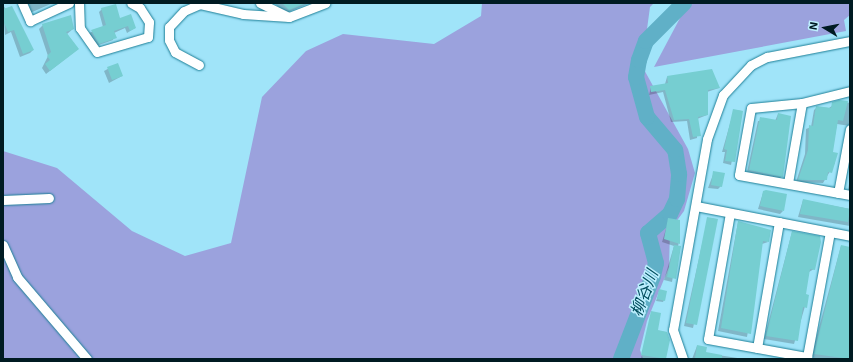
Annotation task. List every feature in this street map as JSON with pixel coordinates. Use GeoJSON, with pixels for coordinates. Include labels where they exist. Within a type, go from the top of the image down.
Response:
{"type":"FeatureCollection","features":[{"type":"Feature","properties":{"kind":"street"},"geometry":{"type":"LineString","coordinates":[[22,3],[30,21],[69,3]]}},
{"type":"Feature","properties":{"kind":"street"},"geometry":{"type":"LineString","coordinates":[[79,3],[80,28],[97,52],[148,37],[150,22],[140,8],[131,3]]}},
{"type":"Feature","properties":{"kind":"street"},"geometry":{"type":"LineString","coordinates":[[260,3],[289,17]]}},
{"type":"Feature","properties":{"kind":"street"},"geometry":{"type":"LineString","coordinates":[[199,65],[175,52],[169,40],[170,26],[184,11],[200,4],[243,14],[289,17],[325,3]]}},
{"type":"Feature","properties":{"kind":"street"},"geometry":{"type":"LineString","coordinates":[[683,359],[674,330],[707,139],[716,110],[723,94],[739,76],[768,57],[850,40]]}},
{"type":"Feature","properties":{"kind":"street"},"geometry":{"type":"LineString","coordinates":[[850,91],[802,103],[751,108],[739,175],[850,195]]}},
{"type":"Feature","properties":{"kind":"street"},"geometry":{"type":"LineString","coordinates":[[788,183],[802,103]]}},
{"type":"Feature","properties":{"kind":"street"},"geometry":{"type":"LineString","coordinates":[[838,193],[850,128]]}},
{"type":"Feature","properties":{"kind":"street"},"geometry":{"type":"LineString","coordinates":[[3,200],[49,198]]}},
{"type":"Feature","properties":{"kind":"street"},"geometry":{"type":"LineString","coordinates":[[696,206],[850,236]]}},
{"type":"Feature","properties":{"kind":"street"},"geometry":{"type":"LineString","coordinates":[[730,213],[708,339],[807,357],[830,232]]}},
{"type":"Feature","properties":{"kind":"street"},"geometry":{"type":"LineString","coordinates":[[757,348],[779,222]]}},
{"type":"Feature","properties":{"kind":"street"},"geometry":{"type":"LineString","coordinates":[[3,245],[17,277],[87,359]]}},
{"type":"Feature","properties":{"kind":"shaded area"},"geometry":{"type":"Polygon","coordinates":[[[482,3],[654,3],[650,7],[642,66],[688,149],[695,173],[684,211],[670,230],[669,267],[647,321],[640,350],[643,359],[3,359],[3,151],[57,168],[132,231],[185,256],[231,243],[262,97],[306,51],[343,34],[434,44],[481,16],[482,3]]]}},
{"type":"Feature","properties":{"kind":"shaded area"},"geometry":{"type":"Polygon","coordinates":[[[688,3],[850,3],[850,15],[844,20],[846,31],[654,67],[688,3]]]}},
{"type":"Feature","properties":{"kind":"building"},"geometry":{"type":"Polygon","coordinates":[[[282,3],[306,3],[289,10],[282,3]]]}},
{"type":"Feature","properties":{"kind":"building"},"geometry":{"type":"Polygon","coordinates":[[[116,4],[120,18],[131,14],[136,28],[130,31],[128,26],[114,31],[117,38],[99,44],[91,30],[106,25],[101,8],[116,4]]]}},
{"type":"Feature","properties":{"kind":"building"},"geometry":{"type":"Polygon","coordinates":[[[12,6],[34,50],[23,54],[14,30],[8,32],[3,20],[3,9],[12,6]]]}},
{"type":"Feature","properties":{"kind":"building"},"geometry":{"type":"Polygon","coordinates":[[[71,15],[74,29],[66,32],[79,49],[50,71],[45,64],[50,60],[47,56],[51,52],[42,24],[71,15]]]}},
{"type":"Feature","properties":{"kind":"building"},"geometry":{"type":"Polygon","coordinates":[[[118,63],[123,76],[112,80],[107,67],[118,63]]]}},
{"type":"Feature","properties":{"kind":"building"},"geometry":{"type":"Polygon","coordinates":[[[712,69],[720,88],[708,90],[708,115],[698,117],[701,136],[693,137],[689,119],[674,120],[665,90],[651,92],[650,86],[668,83],[667,76],[712,69]]]}},
{"type":"Feature","properties":{"kind":"building"},"geometry":{"type":"Polygon","coordinates":[[[839,100],[848,101],[843,121],[838,120],[833,152],[838,153],[832,173],[828,172],[827,180],[798,180],[808,150],[809,125],[813,126],[816,106],[831,108],[832,102],[839,100]]]}},
{"type":"Feature","properties":{"kind":"building"},"geometry":{"type":"Polygon","coordinates":[[[733,109],[743,111],[735,162],[725,161],[727,150],[724,149],[733,109]]]}},
{"type":"Feature","properties":{"kind":"building"},"geometry":{"type":"Polygon","coordinates":[[[778,113],[791,116],[783,177],[749,170],[760,117],[777,120],[778,113]]]}},
{"type":"Feature","properties":{"kind":"building"},"geometry":{"type":"Polygon","coordinates":[[[713,171],[725,173],[722,187],[711,185],[713,171]]]}},
{"type":"Feature","properties":{"kind":"building"},"geometry":{"type":"Polygon","coordinates":[[[766,190],[787,194],[784,211],[760,206],[763,191],[766,190]]]}},
{"type":"Feature","properties":{"kind":"building"},"geometry":{"type":"Polygon","coordinates":[[[803,199],[850,209],[848,222],[800,214],[803,199]]]}},
{"type":"Feature","properties":{"kind":"building"},"geometry":{"type":"Polygon","coordinates":[[[707,217],[718,219],[697,325],[686,323],[707,217]]]}},
{"type":"Feature","properties":{"kind":"building"},"geometry":{"type":"Polygon","coordinates":[[[668,218],[680,220],[680,244],[664,239],[668,218]]]}},
{"type":"Feature","properties":{"kind":"building"},"geometry":{"type":"Polygon","coordinates":[[[738,221],[771,230],[769,242],[763,241],[751,334],[721,328],[738,221]]]}},
{"type":"Feature","properties":{"kind":"building"},"geometry":{"type":"Polygon","coordinates":[[[792,231],[820,236],[821,242],[815,270],[810,269],[806,294],[809,295],[807,308],[803,307],[798,341],[766,336],[792,231]]]}},
{"type":"Feature","properties":{"kind":"building"},"geometry":{"type":"Polygon","coordinates":[[[674,245],[681,246],[676,279],[667,277],[674,245]]]}},
{"type":"Feature","properties":{"kind":"building"},"geometry":{"type":"Polygon","coordinates":[[[841,245],[850,247],[850,359],[814,354],[841,245]]]}},
{"type":"Feature","properties":{"kind":"building"},"geometry":{"type":"Polygon","coordinates":[[[659,289],[667,291],[665,301],[657,299],[659,289]]]}},
{"type":"Feature","properties":{"kind":"building"},"geometry":{"type":"Polygon","coordinates":[[[651,311],[661,313],[658,330],[667,332],[670,340],[666,359],[641,355],[651,311]]]}},
{"type":"Feature","properties":{"kind":"building"},"geometry":{"type":"Polygon","coordinates":[[[697,345],[707,347],[706,352],[722,355],[722,359],[695,358],[697,345]]]}},
{"type":"Feature","properties":{"kind":"waterway","name":"柳谷川"},"geometry":{"type":"LineString","coordinates":[[621,359],[653,276],[656,263],[648,233],[670,214],[677,199],[679,174],[675,150],[647,117],[636,77],[639,60],[646,41],[684,3]]}}]}
